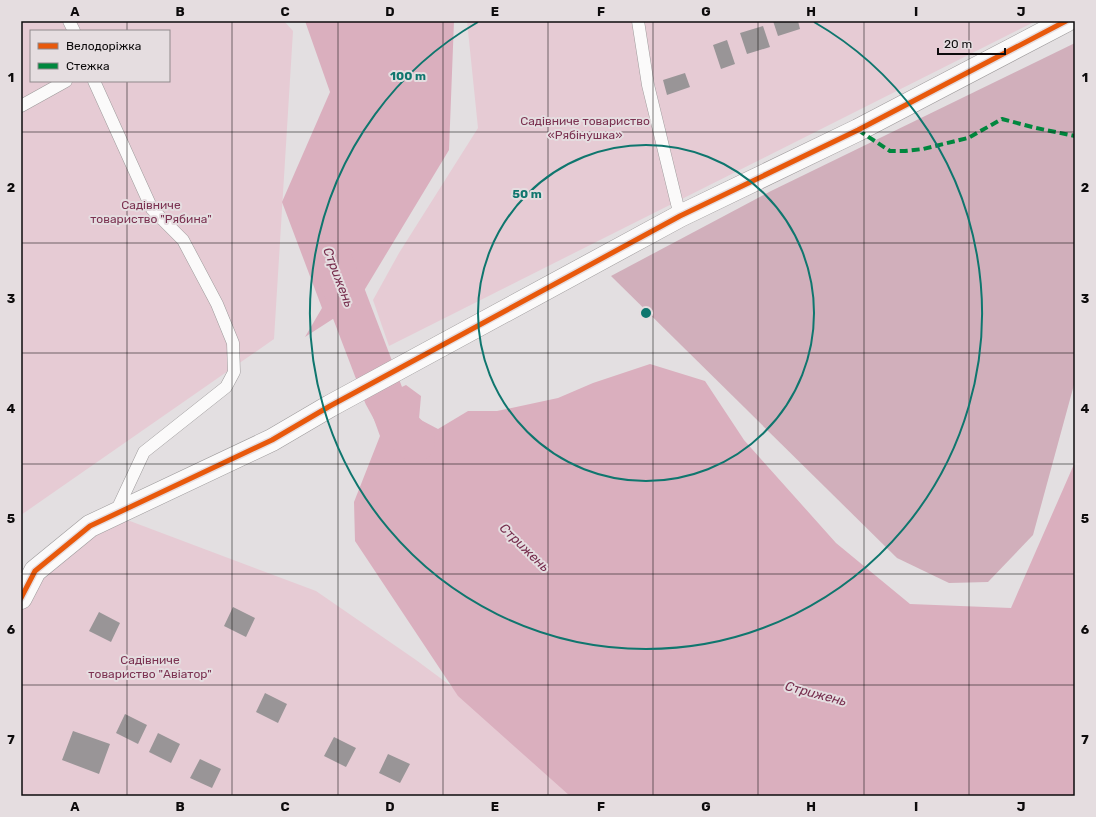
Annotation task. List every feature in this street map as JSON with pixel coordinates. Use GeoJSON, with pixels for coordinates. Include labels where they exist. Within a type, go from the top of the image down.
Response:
{"type":"FeatureCollection","features":[{"type":"Feature","properties":{"kind":"street"},"geometry":{"type":"LineString","coordinates":[[21,598],[35,571],[90,526],[272,440],[330,406],[680,216],[858,130],[1066,21]]}},
{"type":"Feature","properties":{"kind":"lane"},"geometry":{"type":"LineString","coordinates":[[69,21],[74,30]]}},
{"type":"Feature","properties":{"kind":"lane"},"geometry":{"type":"LineString","coordinates":[[638,21],[648,85],[680,216]]}},
{"type":"Feature","properties":{"kind":"lane"},"geometry":{"type":"LineString","coordinates":[[21,106],[64,82]]}},
{"type":"Feature","properties":{"kind":"lane"},"geometry":{"type":"LineString","coordinates":[[94,82],[152,209],[183,240],[217,304],[233,343],[234,372],[226,387],[144,452],[114,515]]}},
{"type":"Feature","properties":{"kind":"green space","name":"Садівниче товариство \"Рябина\""},"geometry":{"type":"Polygon","coordinates":[[[21,21],[284,21],[293,31],[274,339],[21,515],[21,21]]]}},
{"type":"Feature","properties":{"kind":"green space","name":"Садівниче товариство «Рябінушка»"},"geometry":{"type":"Polygon","coordinates":[[[467,21],[1036,21],[389,346],[373,300],[399,253],[478,128],[467,21]]]}},
{"type":"Feature","properties":{"kind":"green space","name":"Садівниче товариство \"Авіатор\""},"geometry":{"type":"Polygon","coordinates":[[[114,515],[316,591],[416,660],[599,796],[21,796],[21,598],[114,515]]]}},
{"type":"Feature","properties":{"kind":"shaded area"},"geometry":{"type":"Polygon","coordinates":[[[1075,43],[1075,381],[1033,535],[988,582],[949,583],[897,558],[611,276],[771,191],[1075,43]]]}},
{"type":"Feature","properties":{"kind":"water"},"geometry":{"type":"Polygon","coordinates":[[[305,21],[454,21],[449,150],[356,304],[305,337],[322,308],[282,202],[330,92],[305,21]]]}},
{"type":"Feature","properties":{"kind":"water"},"geometry":{"type":"Polygon","coordinates":[[[650,364],[705,381],[744,440],[836,543],[910,604],[1011,608],[1075,462],[1075,796],[570,796],[458,696],[355,541],[354,502],[380,436],[368,403],[406,385],[421,396],[419,419],[438,429],[468,411],[497,411],[558,398],[593,383],[650,364]]]}},
{"type":"Feature","properties":{"kind":"building"},"geometry":{"type":"Polygon","coordinates":[[[773,21],[798,21],[800,29],[778,36],[773,21]]]}},
{"type":"Feature","properties":{"kind":"building"},"geometry":{"type":"Polygon","coordinates":[[[763,26],[770,47],[747,54],[740,33],[763,26]]]}},
{"type":"Feature","properties":{"kind":"building"},"geometry":{"type":"Polygon","coordinates":[[[727,40],[735,64],[721,69],[713,45],[727,40]]]}},
{"type":"Feature","properties":{"kind":"building"},"geometry":{"type":"Polygon","coordinates":[[[685,73],[690,87],[667,95],[663,80],[685,73]]]}},
{"type":"Feature","properties":{"kind":"building"},"geometry":{"type":"Polygon","coordinates":[[[233,607],[255,618],[246,637],[224,626],[233,607]]]}},
{"type":"Feature","properties":{"kind":"building"},"geometry":{"type":"Polygon","coordinates":[[[99,612],[120,623],[111,642],[89,631],[99,612]]]}},
{"type":"Feature","properties":{"kind":"building"},"geometry":{"type":"Polygon","coordinates":[[[265,693],[287,704],[278,723],[256,712],[265,693]]]}},
{"type":"Feature","properties":{"kind":"building"},"geometry":{"type":"Polygon","coordinates":[[[125,714],[147,725],[138,744],[116,733],[125,714]]]}},
{"type":"Feature","properties":{"kind":"building"},"geometry":{"type":"Polygon","coordinates":[[[73,731],[110,744],[99,774],[62,760],[73,731]]]}},
{"type":"Feature","properties":{"kind":"building"},"geometry":{"type":"Polygon","coordinates":[[[158,733],[180,744],[171,763],[149,752],[158,733]]]}},
{"type":"Feature","properties":{"kind":"building"},"geometry":{"type":"Polygon","coordinates":[[[334,737],[356,748],[346,767],[324,756],[334,737]]]}},
{"type":"Feature","properties":{"kind":"building"},"geometry":{"type":"Polygon","coordinates":[[[388,754],[410,764],[400,783],[379,773],[388,754]]]}},
{"type":"Feature","properties":{"kind":"building"},"geometry":{"type":"Polygon","coordinates":[[[200,759],[221,769],[212,788],[190,778],[200,759]]]}},
{"type":"Feature","properties":{"kind":"waterway","name":"Стрижень"},"geometry":{"type":"LineString","coordinates":[[331,257],[384,396],[402,429],[415,442]]}},
{"type":"Feature","properties":{"kind":"marked path"},"geometry":{"type":"LineString","coordinates":[[858,130],[890,151],[923,149],[968,138],[1002,119],[1075,136]]}},
{"type":"Feature","properties":{"kind":"cycle path"},"geometry":{"type":"LineString","coordinates":[[21,598],[35,571],[90,526],[272,440],[330,406],[680,216],[858,130],[1066,21]]}}]}
